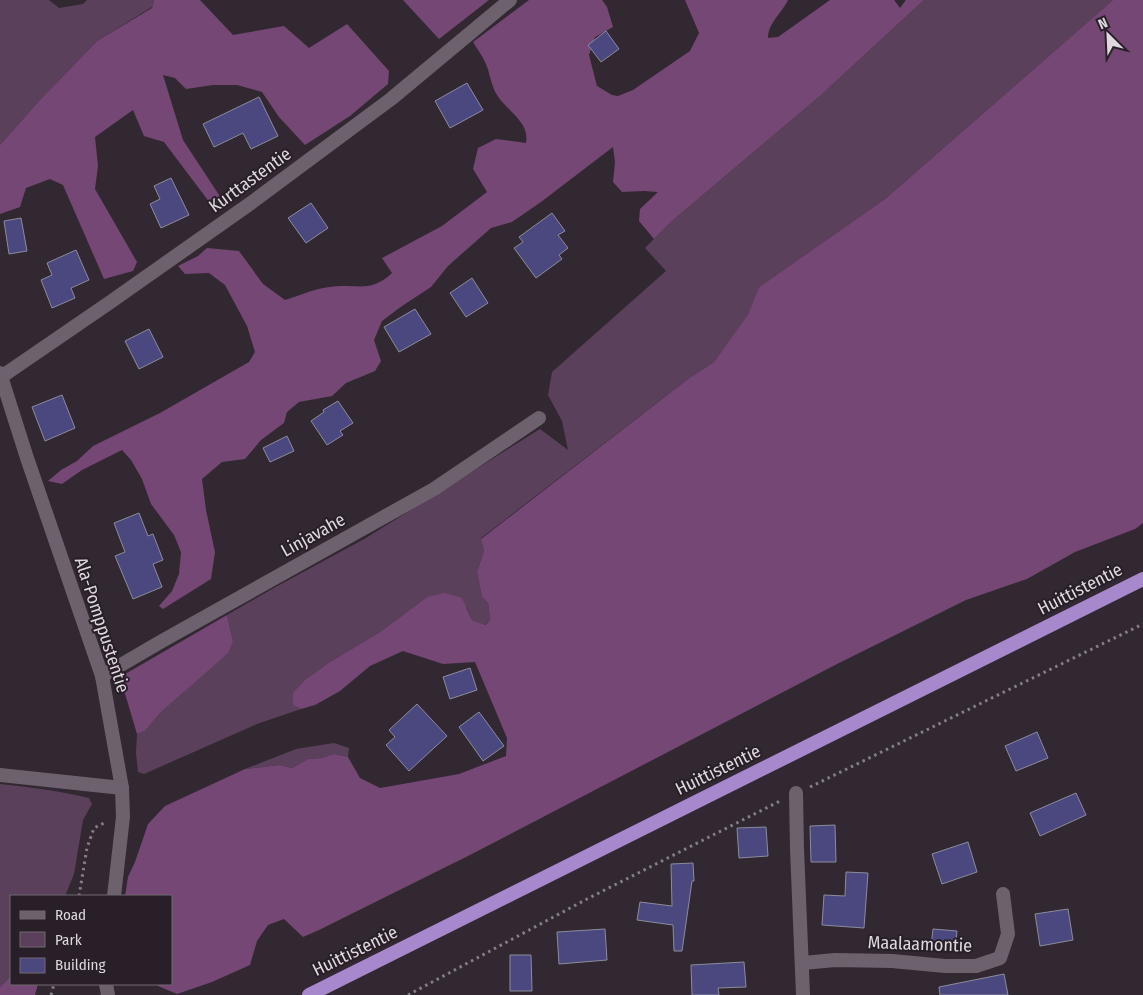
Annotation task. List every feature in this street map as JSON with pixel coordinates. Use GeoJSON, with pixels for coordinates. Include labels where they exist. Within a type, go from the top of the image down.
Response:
{"type":"FeatureCollection","features":[{"type":"Feature","properties":{"kind":"highway","name":"Huittistentie"},"geometry":{"type":"LineString","coordinates":[[309,995],[1143,578]]}},
{"type":"Feature","properties":{"kind":"street","name":"Kurttastentie"},"geometry":{"type":"LineString","coordinates":[[1,375],[109,303],[251,203],[391,99],[510,0]]}},
{"type":"Feature","properties":{"kind":"street","name":"Ala-Pomppustentie"},"geometry":{"type":"LineString","coordinates":[[1,375],[27,458],[102,676],[122,788],[123,817],[114,895]]}},
{"type":"Feature","properties":{"kind":"street","name":"Linjavahe"},"geometry":{"type":"LineString","coordinates":[[102,676],[434,489],[539,418]]}},
{"type":"Feature","properties":{"kind":"street"},"geometry":{"type":"LineString","coordinates":[[0,775],[122,788]]}},
{"type":"Feature","properties":{"kind":"street"},"geometry":{"type":"LineString","coordinates":[[796,793],[803,995]]}},
{"type":"Feature","properties":{"kind":"street","name":"Maalaamontie"},"geometry":{"type":"LineString","coordinates":[[803,963],[835,960],[976,966],[1000,958],[1008,934],[1003,894]]}},
{"type":"Feature","properties":{"kind":"path"},"geometry":{"type":"LineString","coordinates":[[408,995],[586,899],[796,793],[1143,624]]}},
{"type":"Feature","properties":{"kind":"path"},"geometry":{"type":"LineString","coordinates":[[79,895],[87,848],[94,828],[109,820],[123,817]]}},
{"type":"Feature","properties":{"kind":"green space"},"geometry":{"type":"Polygon","coordinates":[[[0,0],[49,0],[59,8],[83,4],[87,0],[154,0],[152,7],[97,41],[38,102],[0,145],[0,0]]]}},
{"type":"Feature","properties":{"kind":"green space"},"geometry":{"type":"Polygon","coordinates":[[[924,0],[1113,0],[885,199],[759,287],[749,315],[714,362],[688,379],[481,538],[484,551],[477,572],[482,597],[488,603],[490,620],[484,625],[472,620],[467,608],[427,597],[380,632],[306,679],[293,705],[301,709],[257,724],[144,774],[138,772],[137,734],[145,731],[160,713],[188,688],[233,641],[227,615],[366,538],[540,429],[568,450],[562,421],[548,395],[552,372],[666,271],[645,248],[672,221],[820,96],[924,0]]]}},
{"type":"Feature","properties":{"kind":"green space"},"geometry":{"type":"Polygon","coordinates":[[[334,743],[349,748],[348,757],[334,754],[322,758],[308,759],[292,768],[280,765],[245,769],[296,749],[334,743]]]}},
{"type":"Feature","properties":{"kind":"green space"},"geometry":{"type":"Polygon","coordinates":[[[0,784],[44,789],[89,798],[92,804],[83,820],[74,874],[65,895],[10,895],[10,977],[0,987],[0,784]]]}},
{"type":"Feature","properties":{"kind":"shaded area"},"geometry":{"type":"Polygon","coordinates":[[[154,0],[200,0],[233,35],[284,26],[309,48],[347,24],[389,71],[388,84],[350,116],[305,145],[279,117],[262,92],[237,85],[213,85],[186,89],[175,78],[163,75],[183,140],[221,198],[213,207],[164,142],[144,136],[133,110],[95,137],[98,166],[95,189],[137,262],[133,271],[104,279],[63,185],[50,179],[26,188],[20,207],[0,214],[0,145],[38,102],[97,41],[152,8],[154,0]]]}},
{"type":"Feature","properties":{"kind":"shaded area"},"geometry":{"type":"Polygon","coordinates":[[[403,0],[489,0],[439,39],[403,0]]]}},
{"type":"Feature","properties":{"kind":"shaded area"},"geometry":{"type":"Polygon","coordinates":[[[529,0],[602,0],[607,7],[613,27],[595,37],[589,55],[597,86],[612,95],[618,96],[633,90],[690,51],[699,33],[685,0],[788,0],[770,28],[768,38],[778,37],[830,0],[894,0],[900,8],[906,0],[924,0],[820,96],[672,221],[654,239],[639,221],[640,209],[658,192],[622,192],[613,182],[615,162],[613,147],[512,222],[491,228],[448,266],[431,287],[382,321],[374,340],[381,361],[375,371],[346,383],[332,396],[299,402],[287,412],[284,423],[261,440],[245,459],[222,462],[202,479],[215,552],[211,579],[163,609],[159,606],[172,591],[179,574],[181,552],[174,535],[151,504],[142,479],[131,460],[122,450],[82,470],[62,484],[48,481],[61,470],[77,461],[93,446],[160,413],[249,362],[255,352],[247,326],[225,285],[209,273],[185,274],[178,266],[198,256],[207,248],[239,251],[263,284],[285,300],[324,288],[370,286],[392,273],[382,258],[442,226],[487,192],[473,169],[478,148],[496,139],[526,143],[526,136],[525,129],[517,117],[497,95],[485,62],[473,42],[529,0]]]}},
{"type":"Feature","properties":{"kind":"shaded area"},"geometry":{"type":"Polygon","coordinates":[[[1113,0],[1143,0],[1143,523],[1135,529],[1075,552],[1027,579],[966,600],[837,664],[470,855],[319,930],[303,937],[284,919],[268,925],[257,941],[250,965],[212,982],[177,994],[158,986],[172,985],[172,895],[125,895],[128,877],[148,824],[165,806],[245,769],[280,765],[292,768],[308,759],[322,758],[334,754],[348,757],[360,778],[380,788],[459,774],[506,756],[507,738],[475,662],[443,664],[403,651],[370,666],[340,691],[315,705],[301,709],[293,705],[293,693],[306,679],[380,632],[427,597],[445,593],[462,598],[472,620],[485,625],[490,620],[488,603],[482,597],[477,572],[484,551],[481,539],[688,379],[714,362],[748,315],[759,287],[885,199],[1113,0]]]}},
{"type":"Feature","properties":{"kind":"shaded area"},"geometry":{"type":"Polygon","coordinates":[[[227,615],[233,641],[228,653],[160,713],[145,731],[137,734],[120,677],[227,615]]]}},
{"type":"Feature","properties":{"kind":"shaded area"},"geometry":{"type":"Polygon","coordinates":[[[10,977],[10,985],[38,985],[35,995],[0,995],[0,987],[10,977]]]}},
{"type":"Feature","properties":{"kind":"building"},"geometry":{"type":"Polygon","coordinates":[[[606,31],[619,49],[601,62],[588,45],[606,31]]]}},
{"type":"Feature","properties":{"kind":"building"},"geometry":{"type":"Polygon","coordinates":[[[467,83],[483,110],[450,128],[435,101],[467,83]]]}},
{"type":"Feature","properties":{"kind":"building"},"geometry":{"type":"Polygon","coordinates":[[[259,97],[278,136],[251,149],[243,133],[214,147],[203,124],[259,97]]]}},
{"type":"Feature","properties":{"kind":"building"},"geometry":{"type":"Polygon","coordinates":[[[171,178],[189,215],[161,228],[150,204],[160,199],[154,186],[171,178]]]}},
{"type":"Feature","properties":{"kind":"building"},"geometry":{"type":"Polygon","coordinates":[[[311,203],[328,228],[306,243],[288,218],[311,203]]]}},
{"type":"Feature","properties":{"kind":"building"},"geometry":{"type":"Polygon","coordinates":[[[552,213],[565,231],[558,235],[568,248],[559,255],[562,259],[536,278],[514,248],[523,242],[519,237],[552,213]]]}},
{"type":"Feature","properties":{"kind":"building"},"geometry":{"type":"Polygon","coordinates":[[[21,218],[27,251],[9,254],[4,221],[21,218]]]}},
{"type":"Feature","properties":{"kind":"building"},"geometry":{"type":"Polygon","coordinates":[[[76,250],[89,280],[71,288],[75,298],[52,308],[41,280],[52,275],[47,263],[76,250]]]}},
{"type":"Feature","properties":{"kind":"building"},"geometry":{"type":"Polygon","coordinates":[[[472,278],[488,303],[466,317],[450,293],[472,278]]]}},
{"type":"Feature","properties":{"kind":"building"},"geometry":{"type":"Polygon","coordinates":[[[415,309],[431,334],[399,352],[384,327],[415,309]]]}},
{"type":"Feature","properties":{"kind":"building"},"geometry":{"type":"Polygon","coordinates":[[[149,329],[163,357],[139,369],[125,341],[149,329]]]}},
{"type":"Feature","properties":{"kind":"building"},"geometry":{"type":"Polygon","coordinates":[[[62,395],[75,428],[45,441],[32,407],[62,395]]]}},
{"type":"Feature","properties":{"kind":"building"},"geometry":{"type":"Polygon","coordinates":[[[338,401],[353,423],[340,431],[343,435],[327,445],[311,421],[324,412],[323,410],[338,401]]]}},
{"type":"Feature","properties":{"kind":"building"},"geometry":{"type":"Polygon","coordinates":[[[287,436],[294,451],[270,462],[263,448],[287,436]]]}},
{"type":"Feature","properties":{"kind":"building"},"geometry":{"type":"Polygon","coordinates":[[[139,513],[148,536],[153,534],[163,560],[153,564],[162,587],[133,599],[115,556],[125,552],[114,523],[139,513]]]}},
{"type":"Feature","properties":{"kind":"building"},"geometry":{"type":"Polygon","coordinates":[[[470,668],[477,690],[450,699],[443,677],[470,668]]]}},
{"type":"Feature","properties":{"kind":"building"},"geometry":{"type":"Polygon","coordinates":[[[417,704],[447,736],[409,771],[386,745],[395,737],[389,730],[417,704]]]}},
{"type":"Feature","properties":{"kind":"building"},"geometry":{"type":"Polygon","coordinates":[[[479,712],[504,746],[483,761],[459,727],[479,712]]]}},
{"type":"Feature","properties":{"kind":"building"},"geometry":{"type":"Polygon","coordinates":[[[1037,732],[1048,758],[1016,771],[1005,746],[1037,732]]]}},
{"type":"Feature","properties":{"kind":"building"},"geometry":{"type":"Polygon","coordinates":[[[1076,793],[1086,815],[1040,836],[1030,813],[1076,793]]]}},
{"type":"Feature","properties":{"kind":"building"},"geometry":{"type":"Polygon","coordinates":[[[835,825],[836,862],[811,862],[810,826],[835,825]]]}},
{"type":"Feature","properties":{"kind":"building"},"geometry":{"type":"Polygon","coordinates":[[[766,827],[768,856],[739,858],[737,828],[766,827]]]}},
{"type":"Feature","properties":{"kind":"building"},"geometry":{"type":"Polygon","coordinates":[[[968,842],[977,872],[942,884],[932,854],[968,842]]]}},
{"type":"Feature","properties":{"kind":"building"},"geometry":{"type":"Polygon","coordinates":[[[693,863],[694,881],[692,881],[682,951],[674,951],[673,925],[637,920],[640,902],[672,906],[671,864],[693,863]]]}},
{"type":"Feature","properties":{"kind":"building"},"geometry":{"type":"Polygon","coordinates":[[[846,872],[868,873],[864,928],[822,925],[824,895],[845,896],[846,872]]]}},
{"type":"Feature","properties":{"kind":"building"},"geometry":{"type":"Polygon","coordinates":[[[1068,909],[1073,940],[1040,946],[1035,914],[1068,909]]]}},
{"type":"Feature","properties":{"kind":"building"},"geometry":{"type":"Polygon","coordinates":[[[605,929],[607,960],[559,964],[557,932],[605,929]]]}},
{"type":"Feature","properties":{"kind":"building"},"geometry":{"type":"Polygon","coordinates":[[[933,929],[957,931],[955,950],[931,947],[933,929]]]}},
{"type":"Feature","properties":{"kind":"building"},"geometry":{"type":"Polygon","coordinates":[[[510,955],[531,955],[532,991],[510,991],[510,955]]]}},
{"type":"Feature","properties":{"kind":"building"},"geometry":{"type":"Polygon","coordinates":[[[744,962],[746,987],[718,988],[719,995],[692,995],[691,965],[744,962]]]}},
{"type":"Feature","properties":{"kind":"building"},"geometry":{"type":"Polygon","coordinates":[[[1004,974],[1008,995],[940,995],[939,987],[1004,974]]]}}]}
